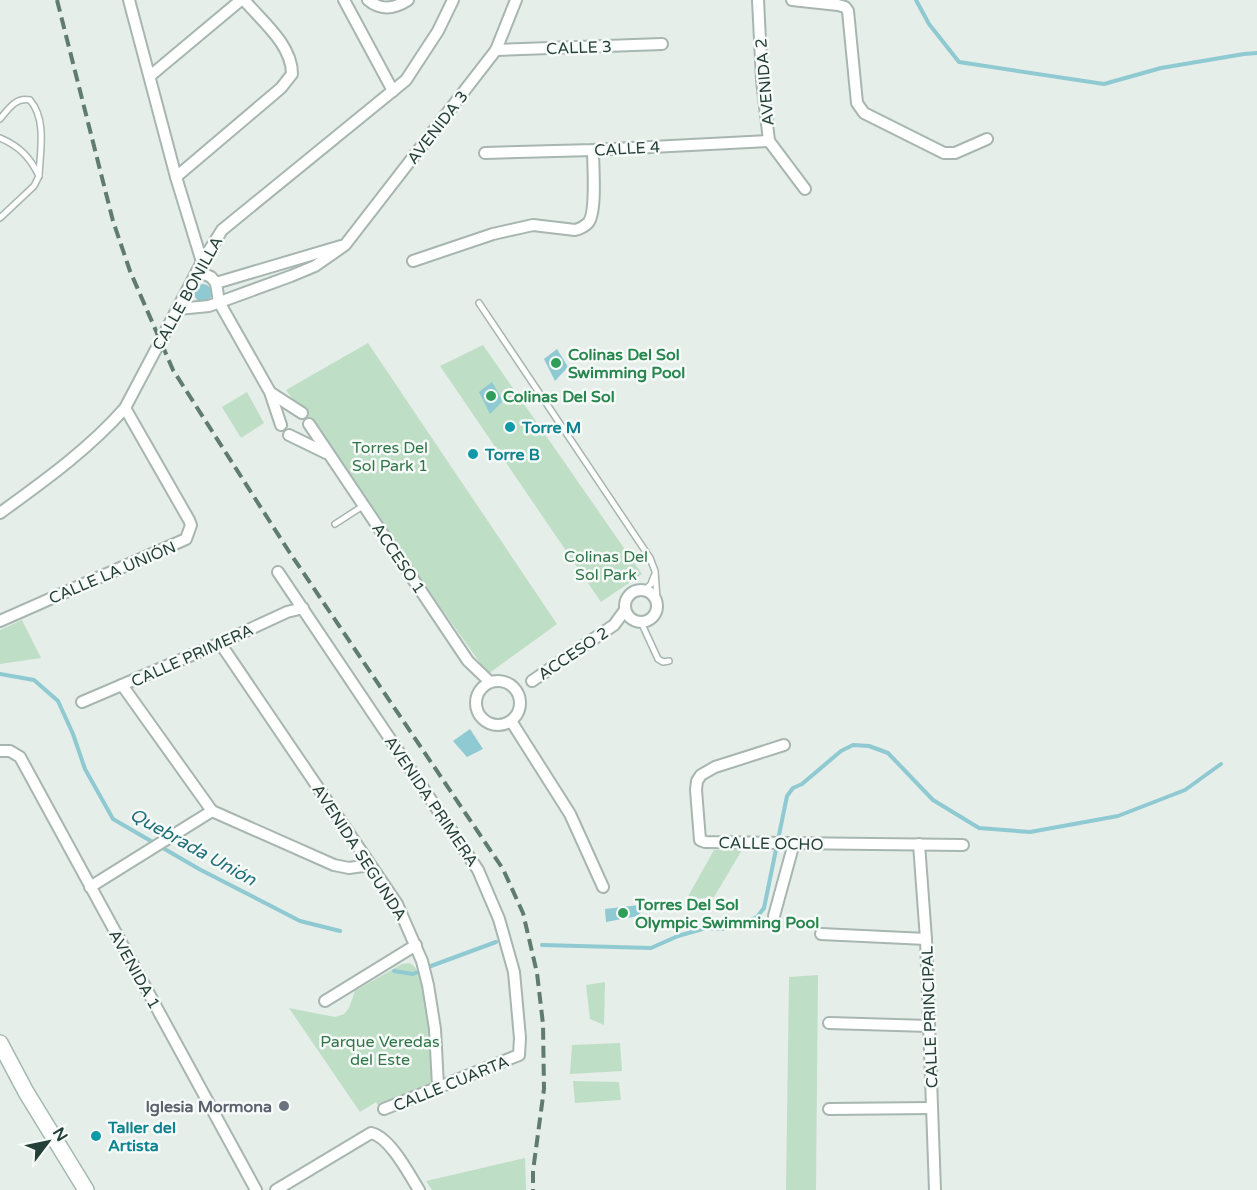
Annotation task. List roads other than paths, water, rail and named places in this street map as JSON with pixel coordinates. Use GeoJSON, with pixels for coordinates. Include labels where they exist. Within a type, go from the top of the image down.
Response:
{"type":"FeatureCollection","features":[{"type":"Feature","properties":{"kind":"main road"},"geometry":{"type":"LineString","coordinates":[[0,1043],[26,1092],[86,1190]]}},
{"type":"Feature","properties":{"kind":"street"},"geometry":{"type":"LineString","coordinates":[[129,0],[200,267],[216,283],[219,302],[270,392],[281,425]]}},
{"type":"Feature","properties":{"kind":"street"},"geometry":{"type":"LineString","coordinates":[[150,76],[243,0],[283,45],[292,61],[292,74],[281,88],[176,177]]}},
{"type":"Feature","properties":{"kind":"street"},"geometry":{"type":"LineString","coordinates":[[344,0],[393,91]]}},
{"type":"Feature","properties":{"kind":"street"},"geometry":{"type":"LineString","coordinates":[[369,0],[388,9],[408,0]]}},
{"type":"Feature","properties":{"kind":"street","name":"CALLE BONILLA"},"geometry":{"type":"LineString","coordinates":[[0,513],[93,442],[124,408],[222,230],[406,80],[423,57],[453,0]]}},
{"type":"Feature","properties":{"kind":"street","name":"AVENIDA 3"},"geometry":{"type":"LineString","coordinates":[[178,309],[209,306],[315,266],[345,245],[496,50],[516,0]]}},
{"type":"Feature","properties":{"kind":"street","name":"AVENIDA 2"},"geometry":{"type":"LineString","coordinates":[[758,0],[762,80],[769,141],[805,189]]}},
{"type":"Feature","properties":{"kind":"street"},"geometry":{"type":"LineString","coordinates":[[792,0],[838,5],[845,7],[848,11],[857,103],[864,113],[944,153],[955,153],[987,139]]}},
{"type":"Feature","properties":{"kind":"street","name":"CALLE 3"},"geometry":{"type":"LineString","coordinates":[[496,50],[662,44]]}},
{"type":"Feature","properties":{"kind":"street","name":"CALLE 4"},"geometry":{"type":"LineString","coordinates":[[485,153],[769,141]]}},
{"type":"Feature","properties":{"kind":"street"},"geometry":{"type":"LineString","coordinates":[[413,261],[493,234],[533,225],[574,230],[581,228],[587,224],[593,211],[593,150]]}},
{"type":"Feature","properties":{"kind":"street"},"geometry":{"type":"LineString","coordinates":[[216,283],[345,245]]}},
{"type":"Feature","properties":{"kind":"street"},"geometry":{"type":"LineString","coordinates":[[270,392],[302,413]]}},
{"type":"Feature","properties":{"kind":"street","name":"CALLE LA UNIÓN"},"geometry":{"type":"LineString","coordinates":[[0,621],[186,539],[189,520],[124,408]]}},
{"type":"Feature","properties":{"kind":"street","name":"ACCESO 1"},"geometry":{"type":"LineString","coordinates":[[309,424],[468,661],[490,682]]}},
{"type":"Feature","properties":{"kind":"street","name":"ACCESO 1"},"geometry":{"type":"LineString","coordinates":[[290,435],[329,455]]}},
{"type":"Feature","properties":{"kind":"street","name":"AVENIDA PRIMERA"},"geometry":{"type":"LineString","coordinates":[[278,572],[478,870],[500,919],[514,972],[520,1038],[520,1053],[517,1056]]}},
{"type":"Feature","properties":{"kind":"street","name":"ACCESO 2"},"geometry":{"type":"LineString","coordinates":[[520,699],[532,681],[614,625],[626,610],[625,604],[631,592],[637,589],[645,590]]}},
{"type":"Feature","properties":{"kind":"street"},"geometry":{"type":"LineString","coordinates":[[626,610],[628,616],[637,621],[653,617],[657,609],[657,599],[645,590]]}},
{"type":"Feature","properties":{"kind":"street","name":"CALLE PRIMERA"},"geometry":{"type":"LineString","coordinates":[[82,702],[219,644],[287,612],[303,608]]}},
{"type":"Feature","properties":{"kind":"street","name":"ACCESO 2"},"geometry":{"type":"LineString","coordinates":[[614,625],[637,621]]}},
{"type":"Feature","properties":{"kind":"street","name":"AVENIDA SEGUNDA"},"geometry":{"type":"LineString","coordinates":[[219,644],[397,904],[416,945],[428,985],[435,1029],[438,1086]]}},
{"type":"Feature","properties":{"kind":"street","name":"ACCESO 1"},"geometry":{"type":"LineString","coordinates":[[468,661],[479,691],[477,710],[485,721],[498,725],[511,721]]}},
{"type":"Feature","properties":{"kind":"street"},"geometry":{"type":"LineString","coordinates":[[479,691],[490,682],[505,681],[517,691],[520,707],[517,715],[511,721],[570,814],[603,887]]}},
{"type":"Feature","properties":{"kind":"street","name":"ACCESO 2"},"geometry":{"type":"LineString","coordinates":[[512,685],[532,681]]}},
{"type":"Feature","properties":{"kind":"street"},"geometry":{"type":"LineString","coordinates":[[122,685],[212,811],[334,865],[349,868],[370,865]]}},
{"type":"Feature","properties":{"kind":"street","name":"CALLE OCHO"},"geometry":{"type":"LineString","coordinates":[[784,745],[709,770],[697,781],[700,840],[705,842],[963,845]]}},
{"type":"Feature","properties":{"kind":"street","name":"AVENIDA 1"},"geometry":{"type":"LineString","coordinates":[[5,751],[20,757],[256,1190]]}},
{"type":"Feature","properties":{"kind":"street"},"geometry":{"type":"LineString","coordinates":[[90,886],[212,811]]}},
{"type":"Feature","properties":{"kind":"street"},"geometry":{"type":"LineString","coordinates":[[774,916],[794,843]]}},
{"type":"Feature","properties":{"kind":"street","name":"CALLE PRINCIPAL"},"geometry":{"type":"LineString","coordinates":[[919,844],[926,939],[935,1190]]}},
{"type":"Feature","properties":{"kind":"street"},"geometry":{"type":"LineString","coordinates":[[821,934],[926,939]]}},
{"type":"Feature","properties":{"kind":"street"},"geometry":{"type":"LineString","coordinates":[[325,1002],[416,945]]}},
{"type":"Feature","properties":{"kind":"street"},"geometry":{"type":"LineString","coordinates":[[829,1023],[929,1026]]}},
{"type":"Feature","properties":{"kind":"street","name":"CALLE CUARTA"},"geometry":{"type":"LineString","coordinates":[[384,1109],[517,1056]]}},
{"type":"Feature","properties":{"kind":"street"},"geometry":{"type":"LineString","coordinates":[[829,1109],[932,1108]]}},
{"type":"Feature","properties":{"kind":"street"},"geometry":{"type":"LineString","coordinates":[[276,1190],[369,1134],[377,1134],[396,1155],[419,1190]]}},
{"type":"Feature","properties":{"kind":"lane"},"geometry":{"type":"LineString","coordinates":[[0,119],[15,102],[23,99],[30,100],[36,106],[41,123],[39,176],[34,186],[0,218]]}},
{"type":"Feature","properties":{"kind":"lane"},"geometry":{"type":"LineString","coordinates":[[0,138],[16,145],[33,162],[39,176]]}},
{"type":"Feature","properties":{"kind":"lane"},"geometry":{"type":"LineString","coordinates":[[479,303],[650,558],[655,571],[657,599]]}},
{"type":"Feature","properties":{"kind":"lane"},"geometry":{"type":"LineString","coordinates":[[335,524],[363,506]]}},
{"type":"Feature","properties":{"kind":"lane"},"geometry":{"type":"LineString","coordinates":[[645,590],[653,580],[655,571]]}},
{"type":"Feature","properties":{"kind":"lane"},"geometry":{"type":"LineString","coordinates":[[637,621],[658,659],[663,662],[669,661]]}},
{"type":"Feature","properties":{"kind":"water"},"geometry":{"type":"Polygon","coordinates":[[[203,284],[209,287],[212,293],[209,299],[203,302],[197,299],[194,293],[197,287],[203,284]]]}},
{"type":"Feature","properties":{"kind":"water","name":"Colinas Del Sol Swimming Pool"},"geometry":{"type":"Polygon","coordinates":[[[557,349],[568,367],[555,381],[544,359],[557,349]]]}},
{"type":"Feature","properties":{"kind":"water","name":"Colinas Del Sol"},"geometry":{"type":"Polygon","coordinates":[[[492,382],[503,401],[490,414],[479,392],[492,382]]]}},
{"type":"Feature","properties":{"kind":"water"},"geometry":{"type":"Polygon","coordinates":[[[470,729],[483,749],[467,757],[453,741],[470,729]]]}},
{"type":"Feature","properties":{"kind":"water","name":"Torres Del Sol Olympic Swimming Pool"},"geometry":{"type":"Polygon","coordinates":[[[648,904],[638,916],[606,922],[605,909],[648,904]]]}},
{"type":"Feature","properties":{"kind":"waterway"},"geometry":{"type":"LineString","coordinates":[[916,0],[929,24],[959,62],[1104,84],[1161,68],[1257,53]]}},
{"type":"Feature","properties":{"kind":"waterway","name":"Quebrada Unión"},"geometry":{"type":"LineString","coordinates":[[0,674],[34,680],[58,701],[85,769],[113,819],[199,869],[300,921],[340,931]]}},
{"type":"Feature","properties":{"kind":"waterway","name":"Quebrada Unión"},"geometry":{"type":"LineString","coordinates":[[542,945],[651,948],[678,936],[706,928],[722,929],[739,925],[757,917],[764,908],[787,796],[793,788],[802,784],[841,751],[853,745],[869,746],[888,753],[933,800],[979,828],[1030,832],[1118,816],[1185,790],[1221,764]]}},
{"type":"Feature","properties":{"kind":"waterway","name":"Quebrada Unión"},"geometry":{"type":"LineString","coordinates":[[431,966],[496,942]]}},
{"type":"Feature","properties":{"kind":"waterway","name":"Quebrada Unión"},"geometry":{"type":"LineString","coordinates":[[394,971],[413,974],[418,972]]}},
{"type":"Feature","properties":{"kind":"railway"},"geometry":{"type":"LineString","coordinates":[[57,0],[113,221],[130,271],[173,370],[288,550],[503,869],[523,913],[537,973],[543,1024],[544,1089],[533,1171],[533,1190]]}},
{"type":"Feature","properties":{"kind":"place","name":"Colinas Del Sol Swimming Pool"},"geometry":{"type":"Point","coordinates":[556,363]}},
{"type":"Feature","properties":{"kind":"place","name":"Colinas Del Sol"},"geometry":{"type":"Point","coordinates":[491,396]}},
{"type":"Feature","properties":{"kind":"place","name":"Torre M"},"geometry":{"type":"Point","coordinates":[510,427]}},
{"type":"Feature","properties":{"kind":"place","name":"Torre B"},"geometry":{"type":"Point","coordinates":[473,454]}},
{"type":"Feature","properties":{"kind":"place","name":"Torres Del Sol Olympic Swimming Pool"},"geometry":{"type":"Point","coordinates":[623,913]}},
{"type":"Feature","properties":{"kind":"place","name":"Iglesia Mormona"},"geometry":{"type":"Point","coordinates":[284,1106]}},
{"type":"Feature","properties":{"kind":"place","name":"Taller del Artista"},"geometry":{"type":"Point","coordinates":[96,1136]}},
{"type":"Feature","properties":{"kind":"park label","name":"Torres Del Sol Park 1"},"geometry":{"type":"Point","coordinates":[390,456]}},
{"type":"Feature","properties":{"kind":"park label","name":"Colinas Del Sol Park"},"geometry":{"type":"Point","coordinates":[606,565]}},
{"type":"Feature","properties":{"kind":"park label","name":"Parque Veredas del Este"},"geometry":{"type":"Point","coordinates":[380,1050]}}]}
